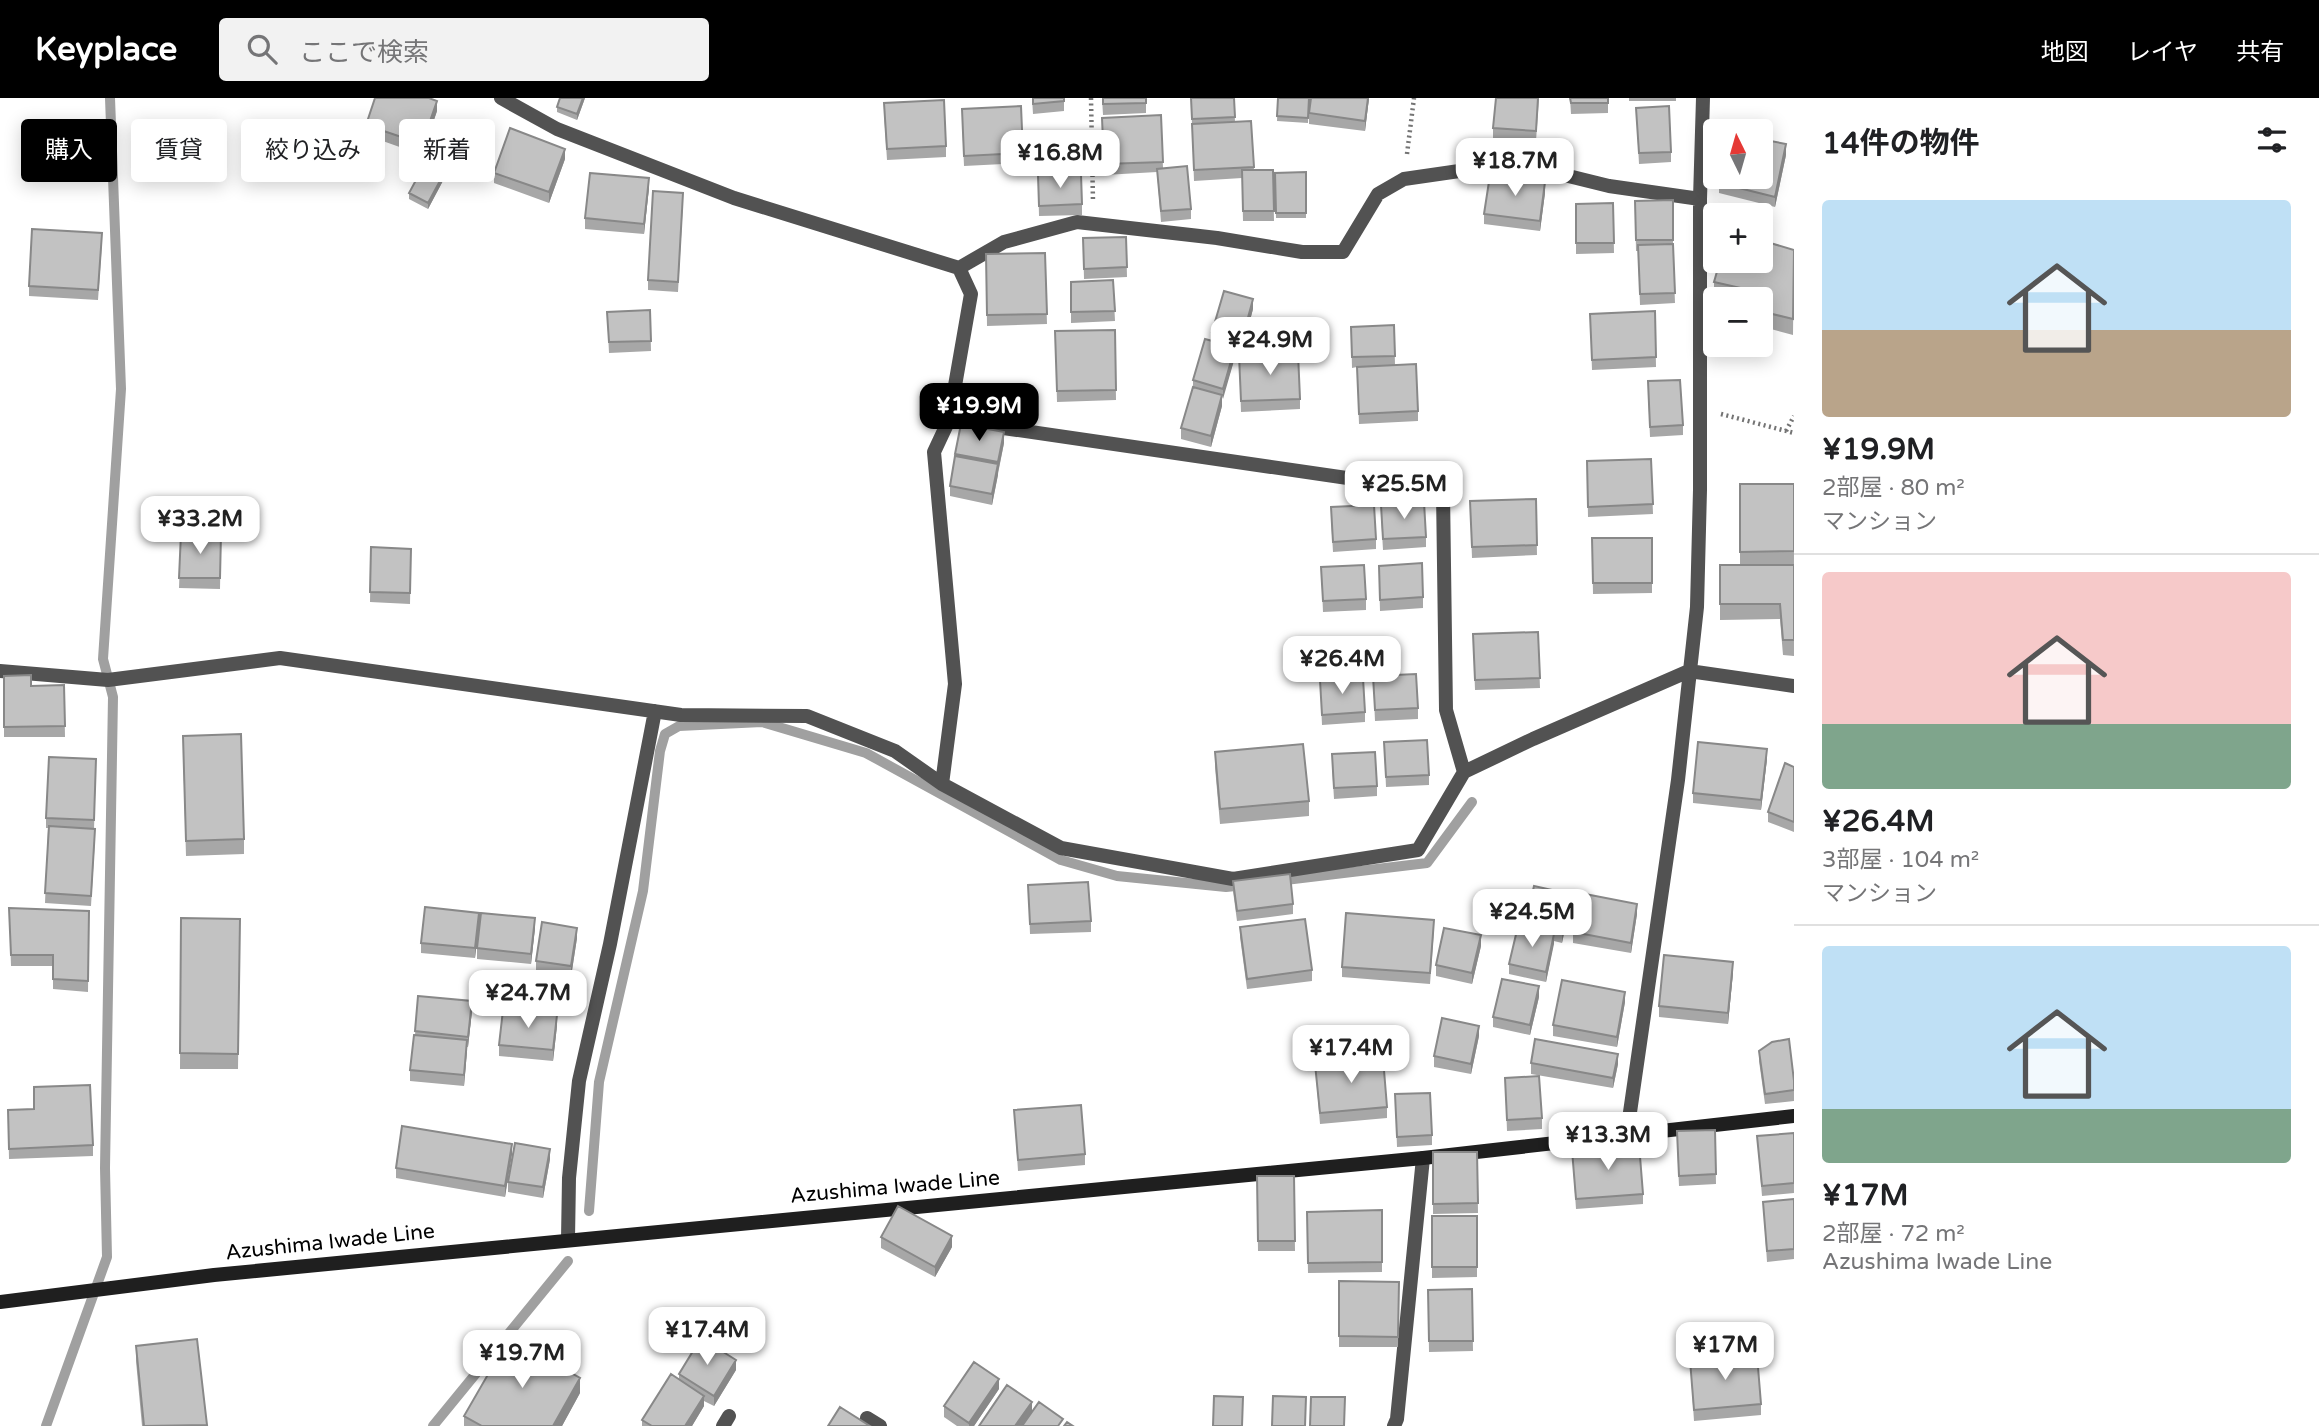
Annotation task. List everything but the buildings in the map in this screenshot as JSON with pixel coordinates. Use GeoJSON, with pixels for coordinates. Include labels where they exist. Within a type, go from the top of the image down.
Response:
{"type":"FeatureCollection","features":[{"type":"Feature","properties":{"kind":"main road","name":"Azushima Iwade Line"},"geometry":{"type":"LineString","coordinates":[[0,1302],[214,1275],[1423,1158],[1794,1116]]}},
{"type":"Feature","properties":{"kind":"street"},"geometry":{"type":"LineString","coordinates":[[501,98],[557,129],[734,198],[925,255],[959,268],[971,294],[949,420],[934,452],[955,684],[942,784]]}},
{"type":"Feature","properties":{"kind":"street"},"geometry":{"type":"LineString","coordinates":[[1627,1133],[1678,780],[1697,607],[1703,98]]}},
{"type":"Feature","properties":{"kind":"street"},"geometry":{"type":"LineString","coordinates":[[959,268],[1004,242],[1077,222],[1217,238],[1302,252],[1343,252],[1378,194],[1404,179],[1480,168],[1544,170],[1609,186],[1700,199]]}},
{"type":"Feature","properties":{"kind":"street"},"geometry":{"type":"LineString","coordinates":[[949,420],[1443,492],[1446,710],[1464,772]]}},
{"type":"Feature","properties":{"kind":"street"},"geometry":{"type":"LineString","coordinates":[[0,671],[108,680],[281,658],[681,715],[807,716],[895,751],[942,784],[1061,848],[1233,879],[1418,850],[1464,772],[1689,671],[1794,687]]}},
{"type":"Feature","properties":{"kind":"street"},"geometry":{"type":"LineString","coordinates":[[568,1239],[569,1178],[579,1081],[610,944],[655,711]]}},
{"type":"Feature","properties":{"kind":"street"},"geometry":{"type":"LineString","coordinates":[[1394,1426],[1397,1419],[1423,1158]]}},
{"type":"Feature","properties":{"kind":"street"},"geometry":{"type":"LineString","coordinates":[[867,1418],[880,1426]]}},
{"type":"Feature","properties":{"kind":"path"},"geometry":{"type":"LineString","coordinates":[[1091,98],[1094,224]]}},
{"type":"Feature","properties":{"kind":"path"},"geometry":{"type":"LineString","coordinates":[[1404,179],[1414,98]]}},
{"type":"Feature","properties":{"kind":"path"},"geometry":{"type":"LineString","coordinates":[[1700,409],[1794,433]]}},
{"type":"Feature","properties":{"kind":"path"},"geometry":{"type":"LineString","coordinates":[[1786,431],[1794,416]]}},
{"type":"Feature","properties":{"kind":"waterway"},"geometry":{"type":"LineString","coordinates":[[46,1426],[107,1257],[105,1168],[113,697],[103,659],[121,389],[110,98]]}},
{"type":"Feature","properties":{"kind":"waterway"},"geometry":{"type":"LineString","coordinates":[[589,1211],[599,1082],[643,891],[660,751],[665,734],[679,726],[762,722],[866,753],[1061,860],[1117,876],[1226,887],[1245,885]]}},
{"type":"Feature","properties":{"kind":"waterway"},"geometry":{"type":"LineString","coordinates":[[1277,881],[1427,863],[1472,802]]}},
{"type":"Feature","properties":{"kind":"waterway"},"geometry":{"type":"LineString","coordinates":[[433,1426],[568,1261]]}}]}
